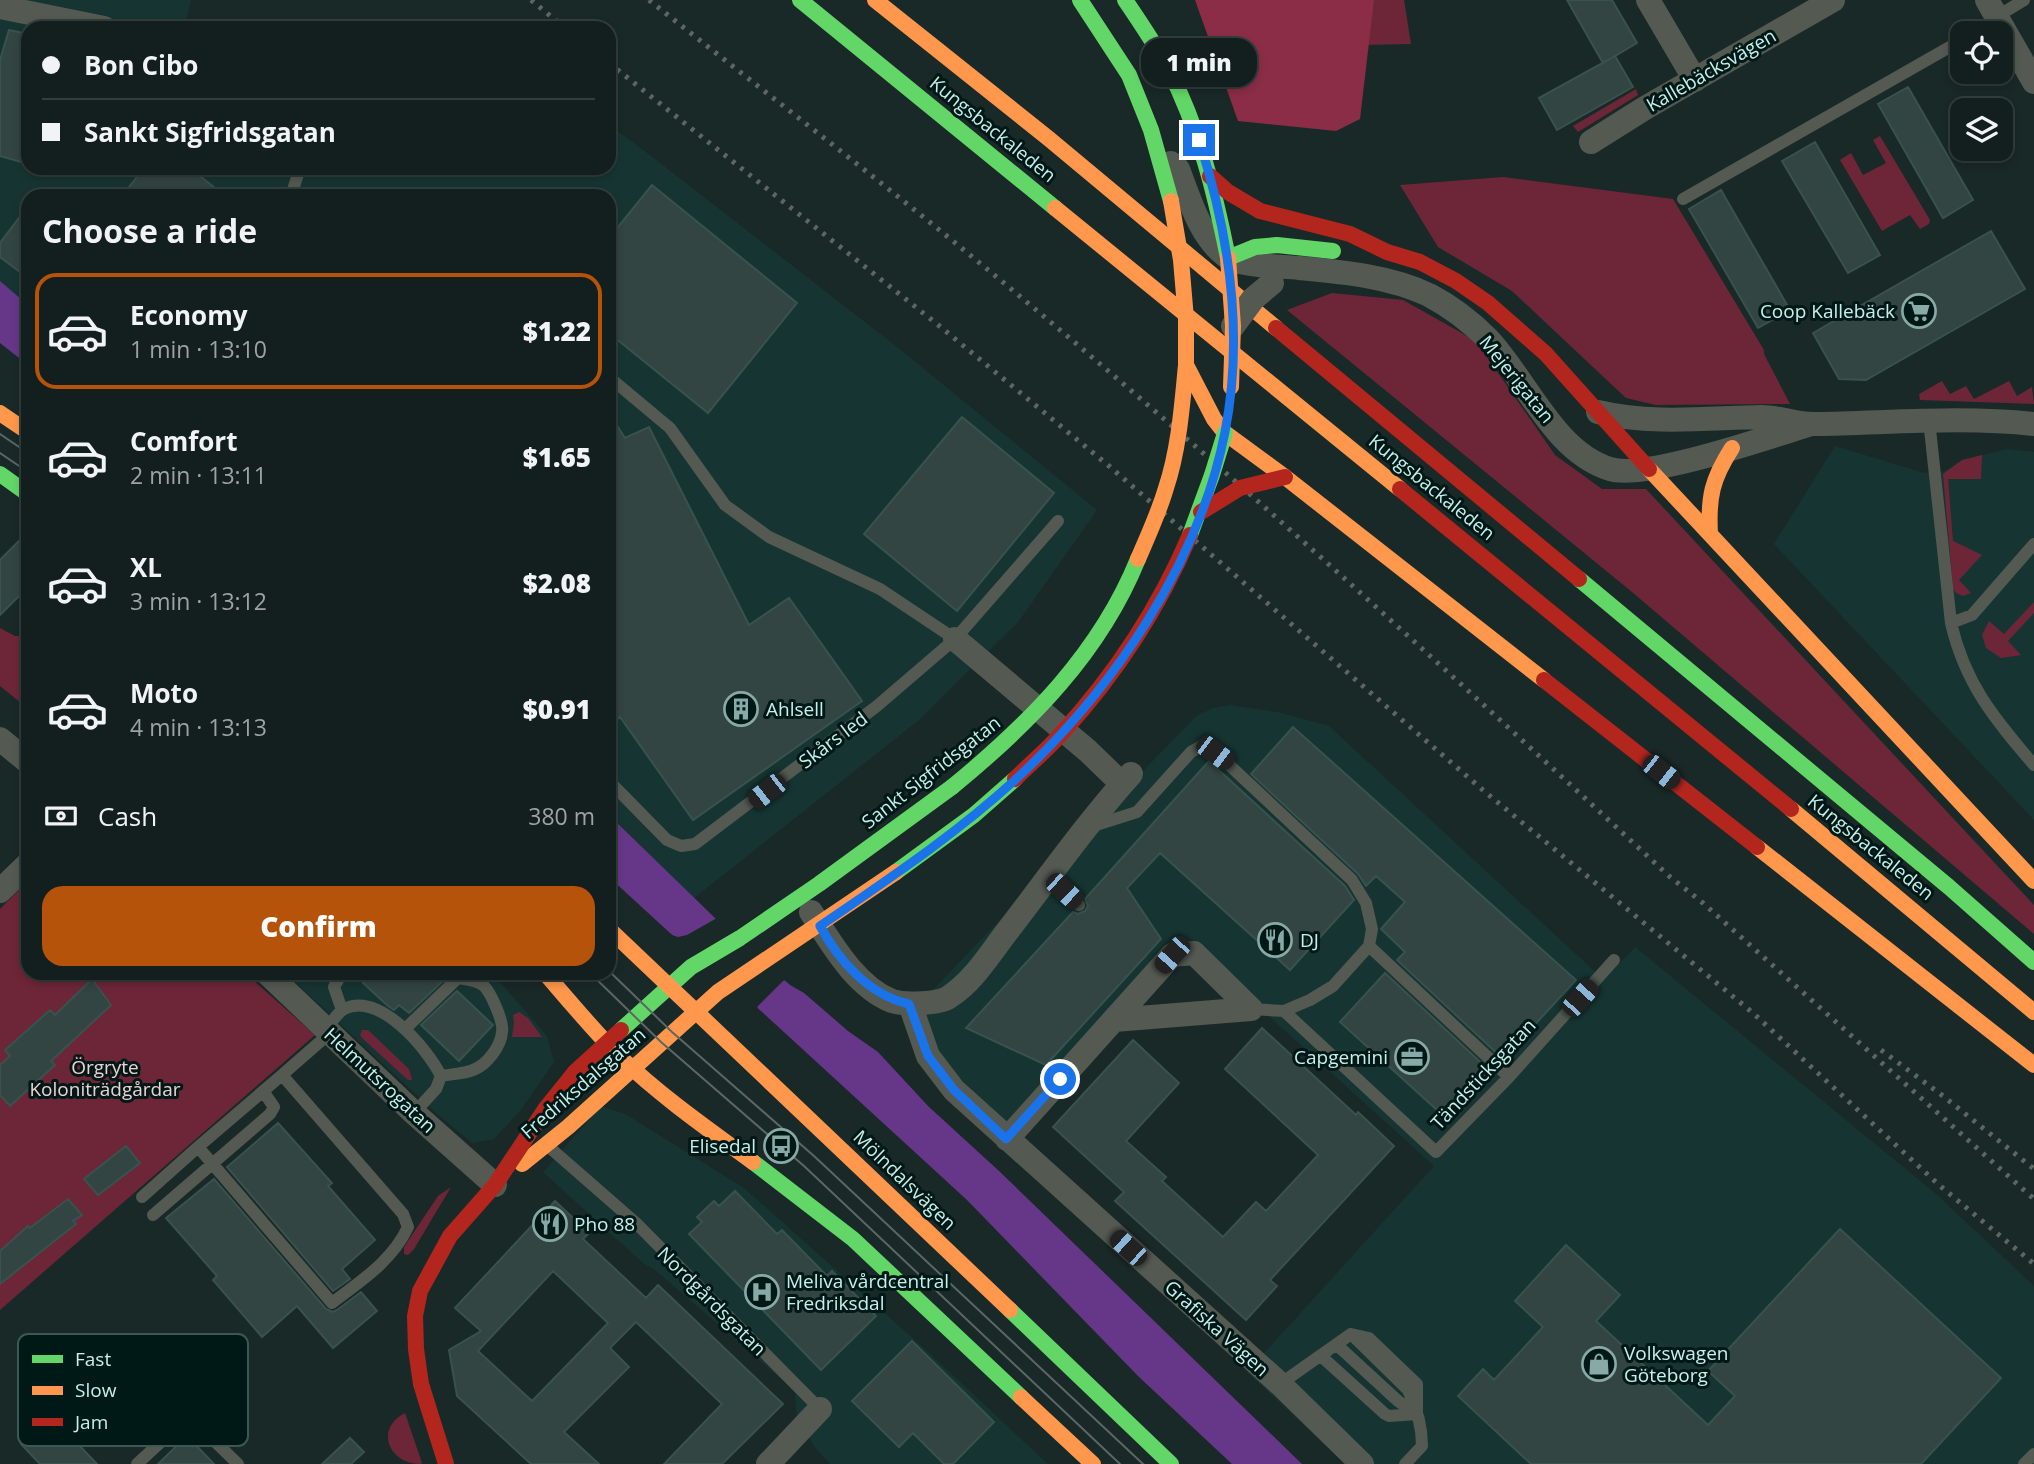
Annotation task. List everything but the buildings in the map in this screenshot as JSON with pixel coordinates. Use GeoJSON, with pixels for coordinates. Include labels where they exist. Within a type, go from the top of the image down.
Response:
{"type":"FeatureCollection","features":[{"type":"Feature","properties":{"kind":"main road","name":"Kungsbackaleden"},"geometry":{"type":"LineString","coordinates":[[800,0],[1623,670],[1932,925],[2034,1013]]}},
{"type":"Feature","properties":{"kind":"main road","name":"Kungsbackaleden"},"geometry":{"type":"LineString","coordinates":[[875,0],[1069,156],[1949,887],[2034,962]]}},
{"type":"Feature","properties":{"kind":"main road","name":"Sankt Sigfridsgatan"},"geometry":{"type":"LineString","coordinates":[[670,985],[700,962],[801,896],[995,753],[1043,706],[1087,654],[1115,610],[1143,550],[1167,485],[1181,413],[1186,365],[1186,305],[1181,260],[1171,201],[1157,147],[1129,75],[1080,0]]}},
{"type":"Feature","properties":{"kind":"main road"},"geometry":{"type":"LineString","coordinates":[[696,1009],[764,960],[820,926],[974,815],[1063,732],[1112,673],[1144,625],[1169,581],[1201,512],[1225,433],[1231,387],[1234,255],[1210,176],[1181,96],[1155,45],[1125,0]]}},
{"type":"Feature","properties":{"kind":"main road","name":"Mejerigatan"},"geometry":{"type":"LineString","coordinates":[[1210,176],[1228,194],[1256,210],[1289,221],[1351,234],[1393,254],[1422,263],[1467,287],[1510,319],[1649,469]]}},
{"type":"Feature","properties":{"kind":"main road","name":"Mejerigatan"},"geometry":{"type":"LineString","coordinates":[[1234,255],[1255,247],[1278,245],[1350,253],[1393,254]]}},
{"type":"Feature","properties":{"kind":"main road"},"geometry":{"type":"LineString","coordinates":[[1186,305],[1234,255]]}},
{"type":"Feature","properties":{"kind":"main road","name":"Sankt Sigfridsgatan"},"geometry":{"type":"LineString","coordinates":[[1186,365],[1214,419],[1225,433],[1285,477],[2034,1065]]}},
{"type":"Feature","properties":{"kind":"main road"},"geometry":{"type":"LineString","coordinates":[[0,413],[21,427]]}},
{"type":"Feature","properties":{"kind":"main road"},"geometry":{"type":"LineString","coordinates":[[1710,534],[1708,495],[1716,471],[1732,448]]}},
{"type":"Feature","properties":{"kind":"main road"},"geometry":{"type":"LineString","coordinates":[[1649,469],[2034,881]]}},
{"type":"Feature","properties":{"kind":"main road"},"geometry":{"type":"LineString","coordinates":[[0,474],[21,489]]}},
{"type":"Feature","properties":{"kind":"main road"},"geometry":{"type":"LineString","coordinates":[[1201,512],[1235,489],[1254,481],[1285,477]]}},
{"type":"Feature","properties":{"kind":"main road","name":"Mölndalsvägen"},"geometry":{"type":"LineString","coordinates":[[616,935],[1171,1464]]}},
{"type":"Feature","properties":{"kind":"main road"},"geometry":{"type":"LineString","coordinates":[[551,980],[607,1044],[632,1068],[673,1102],[813,1205],[853,1239],[1093,1464]]}},
{"type":"Feature","properties":{"kind":"main road","name":"Fredriksdalsgatan"},"geometry":{"type":"LineString","coordinates":[[446,1464],[421,1384],[415,1316],[420,1291],[450,1236],[495,1185],[554,1098],[575,1072],[670,985]]}},
{"type":"Feature","properties":{"kind":"main road","name":"Fredriksdalsgatan"},"geometry":{"type":"LineString","coordinates":[[495,1185],[547,1145],[696,1009]]}},
{"type":"Feature","properties":{"kind":"street"},"geometry":{"type":"LineString","coordinates":[[1648,0],[1695,80]]}},
{"type":"Feature","properties":{"kind":"street","name":"Kallebäcksvägen"},"geometry":{"type":"LineString","coordinates":[[1591,142],[1833,0]]}},
{"type":"Feature","properties":{"kind":"street"},"geometry":{"type":"LineString","coordinates":[[0,7],[69,21]]}},
{"type":"Feature","properties":{"kind":"street"},"geometry":{"type":"LineString","coordinates":[[1994,12],[2033,77]]}},
{"type":"Feature","properties":{"kind":"street"},"geometry":{"type":"LineString","coordinates":[[1157,147],[1178,169],[1199,222],[1213,242],[1234,255]]}},
{"type":"Feature","properties":{"kind":"street","name":"Mejerigatan"},"geometry":{"type":"LineString","coordinates":[[1234,255],[1394,282],[1428,295],[1460,314],[1489,340],[1569,443],[1587,460],[1612,470],[1649,469],[1811,424]]}},
{"type":"Feature","properties":{"kind":"street"},"geometry":{"type":"LineString","coordinates":[[1233,326],[1253,299],[1272,283],[1300,268]]}},
{"type":"Feature","properties":{"kind":"street","name":"Mejerigatan"},"geometry":{"type":"LineString","coordinates":[[1598,412],[1623,418],[1653,420],[1766,417],[1811,424],[1929,420],[2034,425]]}},
{"type":"Feature","properties":{"kind":"street"},"geometry":{"type":"LineString","coordinates":[[801,896],[839,956],[870,987],[892,1000],[909,1004],[948,998],[976,971],[1126,779],[955,639]]}},
{"type":"Feature","properties":{"kind":"street"},"geometry":{"type":"LineString","coordinates":[[0,739],[21,755]]}},
{"type":"Feature","properties":{"kind":"street"},"geometry":{"type":"LineString","coordinates":[[0,891],[21,871]]}},
{"type":"Feature","properties":{"kind":"street"},"geometry":{"type":"LineString","coordinates":[[1006,1139],[1172,955],[1194,953],[1251,1009]]}},
{"type":"Feature","properties":{"kind":"street","name":"Helmutsrogatan"},"geometry":{"type":"LineString","coordinates":[[282,980],[328,1031],[495,1185]]}},
{"type":"Feature","properties":{"kind":"street","name":"Grafiska Vägen"},"geometry":{"type":"LineString","coordinates":[[909,1004],[928,1056],[954,1090],[1280,1384],[1362,1464]]}},
{"type":"Feature","properties":{"kind":"street"},"geometry":{"type":"LineString","coordinates":[[1114,1020],[1251,1009]]}},
{"type":"Feature","properties":{"kind":"street","name":"Nordgårdsgatan"},"geometry":{"type":"LineString","coordinates":[[768,1464],[820,1409]]}},
{"type":"Feature","properties":{"kind":"lane"},"geometry":{"type":"LineString","coordinates":[[1994,12],[2024,0]]}},
{"type":"Feature","properties":{"kind":"lane"},"geometry":{"type":"LineString","coordinates":[[1683,199],[1950,47]]}},
{"type":"Feature","properties":{"kind":"lane"},"geometry":{"type":"LineString","coordinates":[[616,383],[670,428],[725,505],[769,537],[880,589],[955,639]]}},
{"type":"Feature","properties":{"kind":"lane"},"geometry":{"type":"LineString","coordinates":[[1929,420],[1951,623],[1966,672],[1984,704],[2034,765]]}},
{"type":"Feature","properties":{"kind":"lane","name":"Skårs led"},"geometry":{"type":"LineString","coordinates":[[616,788],[667,840],[681,846],[695,844],[877,706],[955,639],[1058,521]]}},
{"type":"Feature","properties":{"kind":"lane"},"geometry":{"type":"LineString","coordinates":[[1951,623],[1972,615],[2034,544]]}},
{"type":"Feature","properties":{"kind":"lane"},"geometry":{"type":"LineString","coordinates":[[1086,828],[1137,812],[1191,751],[1203,745],[1226,762],[1352,880],[1366,903],[1372,929],[1369,946],[1333,986],[1284,1011],[1251,1009]]}},
{"type":"Feature","properties":{"kind":"lane"},"geometry":{"type":"LineString","coordinates":[[1049,878],[1079,905]]}},
{"type":"Feature","properties":{"kind":"lane"},"geometry":{"type":"LineString","coordinates":[[1369,946],[1509,1077]]}},
{"type":"Feature","properties":{"kind":"lane","name":"Tändsticksgatan"},"geometry":{"type":"LineString","coordinates":[[1284,1011],[1436,1152],[1509,1077],[1614,960]]}},
{"type":"Feature","properties":{"kind":"lane"},"geometry":{"type":"LineString","coordinates":[[338,980],[334,987],[342,1010]]}},
{"type":"Feature","properties":{"kind":"lane"},"geometry":{"type":"LineString","coordinates":[[405,1029],[452,980]]}},
{"type":"Feature","properties":{"kind":"lane"},"geometry":{"type":"LineString","coordinates":[[440,1076],[474,1070],[490,1058],[503,1031],[501,1020],[484,986],[471,980]]}},
{"type":"Feature","properties":{"kind":"lane"},"geometry":{"type":"LineString","coordinates":[[142,1197],[282,1075],[328,1031],[342,1010],[358,1005],[371,1007],[405,1029],[434,1062],[440,1076],[436,1090],[414,1113]]}},
{"type":"Feature","properties":{"kind":"lane"},"geometry":{"type":"LineString","coordinates":[[198,1147],[332,1303],[382,1265],[401,1243],[408,1227],[403,1214],[282,1075]]}},
{"type":"Feature","properties":{"kind":"lane"},"geometry":{"type":"LineString","coordinates":[[153,1215],[270,1114],[273,1103],[264,1091]]}},
{"type":"Feature","properties":{"kind":"lane","name":"Nordgårdsgatan"},"geometry":{"type":"LineString","coordinates":[[547,1145],[636,1223],[820,1409]]}},
{"type":"Feature","properties":{"kind":"lane"},"geometry":{"type":"LineString","coordinates":[[1280,1384],[1351,1334],[1408,1390],[1422,1425],[1422,1446],[1405,1464]]}},
{"type":"Feature","properties":{"kind":"lane"},"geometry":{"type":"LineString","coordinates":[[1337,1345],[1398,1401],[1417,1414]]}},
{"type":"Feature","properties":{"kind":"lane"},"geometry":{"type":"LineString","coordinates":[[1321,1356],[1389,1416],[1417,1414]]}},
{"type":"Feature","properties":{"kind":"lane"},"geometry":{"type":"LineString","coordinates":[[137,1464],[157,1446]]}},
{"type":"Feature","properties":{"kind":"lane"},"geometry":{"type":"LineString","coordinates":[[219,1446],[238,1464]]}},
{"type":"Feature","properties":{"kind":"lane"},"geometry":{"type":"LineString","coordinates":[[2025,1464],[2034,1454]]}},
{"type":"Feature","properties":{"kind":"shaded area"},"geometry":{"type":"Polygon","coordinates":[[[0,0],[191,0],[186,21],[21,21],[21,175],[616,175],[616,130],[897,347],[1097,510],[1019,621],[919,720],[694,898],[616,822],[616,189],[21,189],[21,299],[0,281],[0,0]]]}},
{"type":"Feature","properties":{"kind":"shaded area"},"geometry":{"type":"Polygon","coordinates":[[[1195,0],[1374,0],[1360,119],[1336,131],[1238,121],[1195,0]]]}},
{"type":"Feature","properties":{"kind":"shaded area"},"geometry":{"type":"Polygon","coordinates":[[[0,281],[21,299],[21,360],[0,343],[0,281]]]}},
{"type":"Feature","properties":{"kind":"shaded area"},"geometry":{"type":"Polygon","coordinates":[[[1835,446],[1924,473],[1945,471],[1962,460],[2007,449],[2034,452],[2034,820],[1774,544],[1835,446]]]}},
{"type":"Feature","properties":{"kind":"shaded area"},"geometry":{"type":"Polygon","coordinates":[[[1230,705],[1277,712],[1329,726],[1604,980],[1635,947],[1935,1193],[2034,1286],[2034,1464],[1345,1464],[1247,1372],[1434,1166],[1188,943],[1015,1132],[902,1022],[1195,717],[1213,708],[1230,705]]]}},
{"type":"Feature","properties":{"kind":"shaded area"},"geometry":{"type":"Polygon","coordinates":[[[616,822],[715,918],[790,985],[804,993],[848,1031],[878,1052],[928,1106],[999,1171],[1302,1464],[1232,1464],[1138,1376],[967,1200],[761,1011],[616,883],[616,822]]]}},
{"type":"Feature","properties":{"kind":"shaded area"},"geometry":{"type":"Polygon","coordinates":[[[498,980],[547,1036],[554,1062],[520,1111],[494,1139],[472,1143],[294,981],[498,980]]]}},
{"type":"Feature","properties":{"kind":"shaded area"},"geometry":{"type":"Polygon","coordinates":[[[601,1106],[627,1115],[744,1188],[917,1342],[1048,1464],[830,1464],[813,1445],[797,1416],[795,1391],[654,1269],[643,1263],[543,1172],[601,1106]]]}},
{"type":"Feature","properties":{"kind":"green space"},"geometry":{"type":"Polygon","coordinates":[[[1364,0],[1404,0],[1411,44],[1362,45],[1364,0]]]}},
{"type":"Feature","properties":{"kind":"green space"},"geometry":{"type":"Polygon","coordinates":[[[1636,89],[1638,95],[1578,132],[1573,126],[1636,89]]]}},
{"type":"Feature","properties":{"kind":"green space"},"geometry":{"type":"Polygon","coordinates":[[[1880,136],[1930,220],[1929,224],[1920,229],[1910,215],[1882,231],[1840,160],[1851,153],[1863,175],[1886,163],[1873,140],[1880,136]]]}},
{"type":"Feature","properties":{"kind":"green space"},"geometry":{"type":"Polygon","coordinates":[[[1503,177],[1673,199],[1764,350],[1790,404],[1656,405],[1626,398],[1512,291],[1438,247],[1400,185],[1503,177]]]}},
{"type":"Feature","properties":{"kind":"green space"},"geometry":{"type":"Polygon","coordinates":[[[1332,293],[1403,300],[1476,341],[1555,455],[1602,489],[1646,489],[2034,905],[2034,934],[1632,592],[1287,310],[1332,293]]]}},
{"type":"Feature","properties":{"kind":"green space"},"geometry":{"type":"Polygon","coordinates":[[[1942,381],[1950,394],[1966,386],[1974,399],[2009,381],[2017,396],[2032,387],[2034,404],[1920,400],[1919,394],[1942,381]]]}},
{"type":"Feature","properties":{"kind":"green space"},"geometry":{"type":"Polygon","coordinates":[[[1982,455],[1981,479],[1948,479],[1953,541],[1982,555],[1959,580],[1971,593],[1963,596],[1953,588],[1943,474],[1962,460],[1982,455]]]}},
{"type":"Feature","properties":{"kind":"green space"},"geometry":{"type":"Polygon","coordinates":[[[2034,602],[2034,613],[2008,641],[2021,655],[2001,658],[1986,648],[1982,635],[1989,621],[2004,634],[2034,602]]]}},
{"type":"Feature","properties":{"kind":"green space"},"geometry":{"type":"Polygon","coordinates":[[[0,628],[15,636],[21,636],[21,703],[0,686],[0,628]]]}},
{"type":"Feature","properties":{"kind":"green space","name":"Örgryte Koloniträdgårdar"},"geometry":{"type":"Polygon","coordinates":[[[21,888],[21,980],[253,980],[315,1035],[0,1310],[0,909],[21,888]]]}},
{"type":"Feature","properties":{"kind":"green space"},"geometry":{"type":"Polygon","coordinates":[[[519,1012],[528,1018],[542,1037],[512,1037],[513,1015],[519,1012]]]}},
{"type":"Feature","properties":{"kind":"green space"},"geometry":{"type":"Polygon","coordinates":[[[362,1030],[368,1030],[409,1069],[412,1080],[408,1080],[362,1038],[362,1030]]]}},
{"type":"Feature","properties":{"kind":"green space"},"geometry":{"type":"Polygon","coordinates":[[[451,1187],[414,1249],[408,1255],[404,1254],[404,1247],[438,1196],[451,1187]]]}},
{"type":"Feature","properties":{"kind":"green space"},"geometry":{"type":"Polygon","coordinates":[[[405,1413],[422,1463],[420,1464],[400,1458],[389,1444],[390,1428],[395,1420],[405,1413]]]}},
{"type":"Feature","properties":{"kind":"pier"},"geometry":{"type":"Polygon","coordinates":[[[717,918],[788,979],[758,1006],[756,1011],[669,934],[678,937],[687,935],[717,918]]]}},
{"type":"Feature","properties":{"kind":"tram line"},"geometry":{"type":"LineString","coordinates":[[0,434],[21,448]]}},
{"type":"Feature","properties":{"kind":"tram line"},"geometry":{"type":"LineString","coordinates":[[0,453],[21,467]]}},
{"type":"Feature","properties":{"kind":"tram line"},"geometry":{"type":"LineString","coordinates":[[616,978],[672,1032],[814,1156],[1143,1464]]}},
{"type":"Feature","properties":{"kind":"tram line"},"geometry":{"type":"LineString","coordinates":[[597,980],[661,1042],[804,1166],[1120,1464]]}},
{"type":"Feature","properties":{"kind":"railway"},"geometry":{"type":"LineString","coordinates":[[531,0],[556,21]]}},
{"type":"Feature","properties":{"kind":"railway"},"geometry":{"type":"LineString","coordinates":[[649,0],[950,239],[1165,420],[1419,646],[1669,876],[1703,903],[2034,1199]]}},
{"type":"Feature","properties":{"kind":"railway"},"geometry":{"type":"LineString","coordinates":[[616,69],[937,324],[1109,466],[1484,791],[1753,1013],[1939,1185],[2034,1264]]}},
{"type":"Feature","properties":{"kind":"railway"},"geometry":{"type":"LineString","coordinates":[[1881,1050],[2034,1169]]}},
{"type":"Feature","properties":{"kind":"traffic: fast"},"geometry":{"type":"LineString","coordinates":[[800,0],[1055,208]]}},
{"type":"Feature","properties":{"kind":"traffic: fast"},"geometry":{"type":"LineString","coordinates":[[1080,0],[1129,75],[1151,130],[1171,201]]}},
{"type":"Feature","properties":{"kind":"traffic: fast"},"geometry":{"type":"LineString","coordinates":[[1125,0],[1163,59],[1189,114],[1211,185],[1228,258],[1255,247],[1277,245],[1333,251]]}},
{"type":"Feature","properties":{"kind":"traffic: fast"},"geometry":{"type":"LineString","coordinates":[[1190,535],[1225,433]]}},
{"type":"Feature","properties":{"kind":"traffic: fast"},"geometry":{"type":"LineString","coordinates":[[0,474],[21,489]]}},
{"type":"Feature","properties":{"kind":"traffic: fast"},"geometry":{"type":"LineString","coordinates":[[952,787],[1008,738],[1060,685],[1104,625],[1138,559]]}},
{"type":"Feature","properties":{"kind":"traffic: fast"},"geometry":{"type":"LineString","coordinates":[[1579,579],[1949,887],[2034,962]]}},
{"type":"Feature","properties":{"kind":"traffic: fast"},"geometry":{"type":"LineString","coordinates":[[896,872],[974,815],[1015,779]]}},
{"type":"Feature","properties":{"kind":"traffic: fast"},"geometry":{"type":"LineString","coordinates":[[621,1030],[691,967],[740,938],[819,884],[952,787]]}},
{"type":"Feature","properties":{"kind":"traffic: fast"},"geometry":{"type":"LineString","coordinates":[[753,1162],[853,1239],[1021,1397]]}},
{"type":"Feature","properties":{"kind":"traffic: fast"},"geometry":{"type":"LineString","coordinates":[[1010,1310],[1171,1464]]}},
{"type":"Feature","properties":{"kind":"traffic: slow"},"geometry":{"type":"LineString","coordinates":[[875,0],[1048,138],[1276,328]]}},
{"type":"Feature","properties":{"kind":"traffic: slow"},"geometry":{"type":"LineString","coordinates":[[1171,201],[1181,260],[1186,319]]}},
{"type":"Feature","properties":{"kind":"traffic: slow"},"geometry":{"type":"LineString","coordinates":[[1055,208],[1400,489]]}},
{"type":"Feature","properties":{"kind":"traffic: slow"},"geometry":{"type":"LineString","coordinates":[[1228,258],[1233,326],[1231,387]]}},
{"type":"Feature","properties":{"kind":"traffic: slow"},"geometry":{"type":"LineString","coordinates":[[1186,319],[1186,365],[1214,419],[1225,433],[1285,477]]}},
{"type":"Feature","properties":{"kind":"traffic: slow"},"geometry":{"type":"LineString","coordinates":[[1138,559],[1157,515],[1174,458],[1186,365]]}},
{"type":"Feature","properties":{"kind":"traffic: slow"},"geometry":{"type":"LineString","coordinates":[[0,413],[21,427]]}},
{"type":"Feature","properties":{"kind":"traffic: slow"},"geometry":{"type":"LineString","coordinates":[[1710,534],[1713,489],[1732,448]]}},
{"type":"Feature","properties":{"kind":"traffic: slow"},"geometry":{"type":"LineString","coordinates":[[1649,469],[2034,881]]}},
{"type":"Feature","properties":{"kind":"traffic: slow"},"geometry":{"type":"LineString","coordinates":[[1285,477],[1544,680]]}},
{"type":"Feature","properties":{"kind":"traffic: slow"},"geometry":{"type":"LineString","coordinates":[[1791,809],[2034,1012]]}},
{"type":"Feature","properties":{"kind":"traffic: slow"},"geometry":{"type":"LineString","coordinates":[[1757,847],[2034,1065]]}},
{"type":"Feature","properties":{"kind":"traffic: slow"},"geometry":{"type":"LineString","coordinates":[[522,1164],[568,1127],[718,992],[896,872]]}},
{"type":"Feature","properties":{"kind":"traffic: slow"},"geometry":{"type":"LineString","coordinates":[[616,936],[1010,1310]]}},
{"type":"Feature","properties":{"kind":"traffic: slow"},"geometry":{"type":"LineString","coordinates":[[551,980],[621,1058],[653,1086],[753,1162]]}},
{"type":"Feature","properties":{"kind":"traffic: slow"},"geometry":{"type":"LineString","coordinates":[[1021,1397],[1093,1464]]}},
{"type":"Feature","properties":{"kind":"traffic: jam"},"geometry":{"type":"LineString","coordinates":[[1210,176],[1228,192],[1260,211],[1350,234],[1387,252],[1420,262],[1456,281],[1488,303],[1546,354],[1649,469]]}},
{"type":"Feature","properties":{"kind":"traffic: jam"},"geometry":{"type":"LineString","coordinates":[[1276,328],[1579,579]]}},
{"type":"Feature","properties":{"kind":"traffic: jam"},"geometry":{"type":"LineString","coordinates":[[1201,512],[1240,488],[1285,477]]}},
{"type":"Feature","properties":{"kind":"traffic: jam"},"geometry":{"type":"LineString","coordinates":[[1400,489],[1791,809]]}},
{"type":"Feature","properties":{"kind":"traffic: jam"},"geometry":{"type":"LineString","coordinates":[[1015,779],[1061,734],[1100,688],[1150,614],[1190,535]]}},
{"type":"Feature","properties":{"kind":"traffic: jam"},"geometry":{"type":"LineString","coordinates":[[1544,680],[1757,847]]}},
{"type":"Feature","properties":{"kind":"traffic: jam"},"geometry":{"type":"LineString","coordinates":[[446,1464],[421,1384],[415,1316],[420,1291],[450,1236],[495,1185],[546,1108],[575,1072],[621,1030]]}},
{"type":"Feature","properties":{"kind":"place","name":"Coop Kallebäck"},"geometry":{"type":"Point","coordinates":[1919,311]}},
{"type":"Feature","properties":{"kind":"place","name":"Ahlsell"},"geometry":{"type":"Point","coordinates":[741,709]}},
{"type":"Feature","properties":{"kind":"place","name":"DJ"},"geometry":{"type":"Point","coordinates":[1275,940]}},
{"type":"Feature","properties":{"kind":"place","name":"Capgemini"},"geometry":{"type":"Point","coordinates":[1412,1057]}},
{"type":"Feature","properties":{"kind":"place","name":"Elisedal"},"geometry":{"type":"Point","coordinates":[781,1146]}},
{"type":"Feature","properties":{"kind":"place","name":"Pho 88"},"geometry":{"type":"Point","coordinates":[550,1224]}},
{"type":"Feature","properties":{"kind":"place","name":"Meliva vårdcentral Fredriksdal"},"geometry":{"type":"Point","coordinates":[762,1292]}},
{"type":"Feature","properties":{"kind":"place","name":"Volkswagen Göteborg"},"geometry":{"type":"Point","coordinates":[1599,1364]}},
{"type":"Feature","properties":{"kind":"route"},"geometry":{"type":"LineString","coordinates":[[1060,1079],[1006,1139],[954,1090],[928,1056],[909,1004],[892,1000],[870,987],[839,956],[820,926],[974,815],[1063,732],[1112,673],[1144,625],[1187,546],[1212,483],[1225,433],[1233,352],[1228,258],[1199,140]]}}]}
